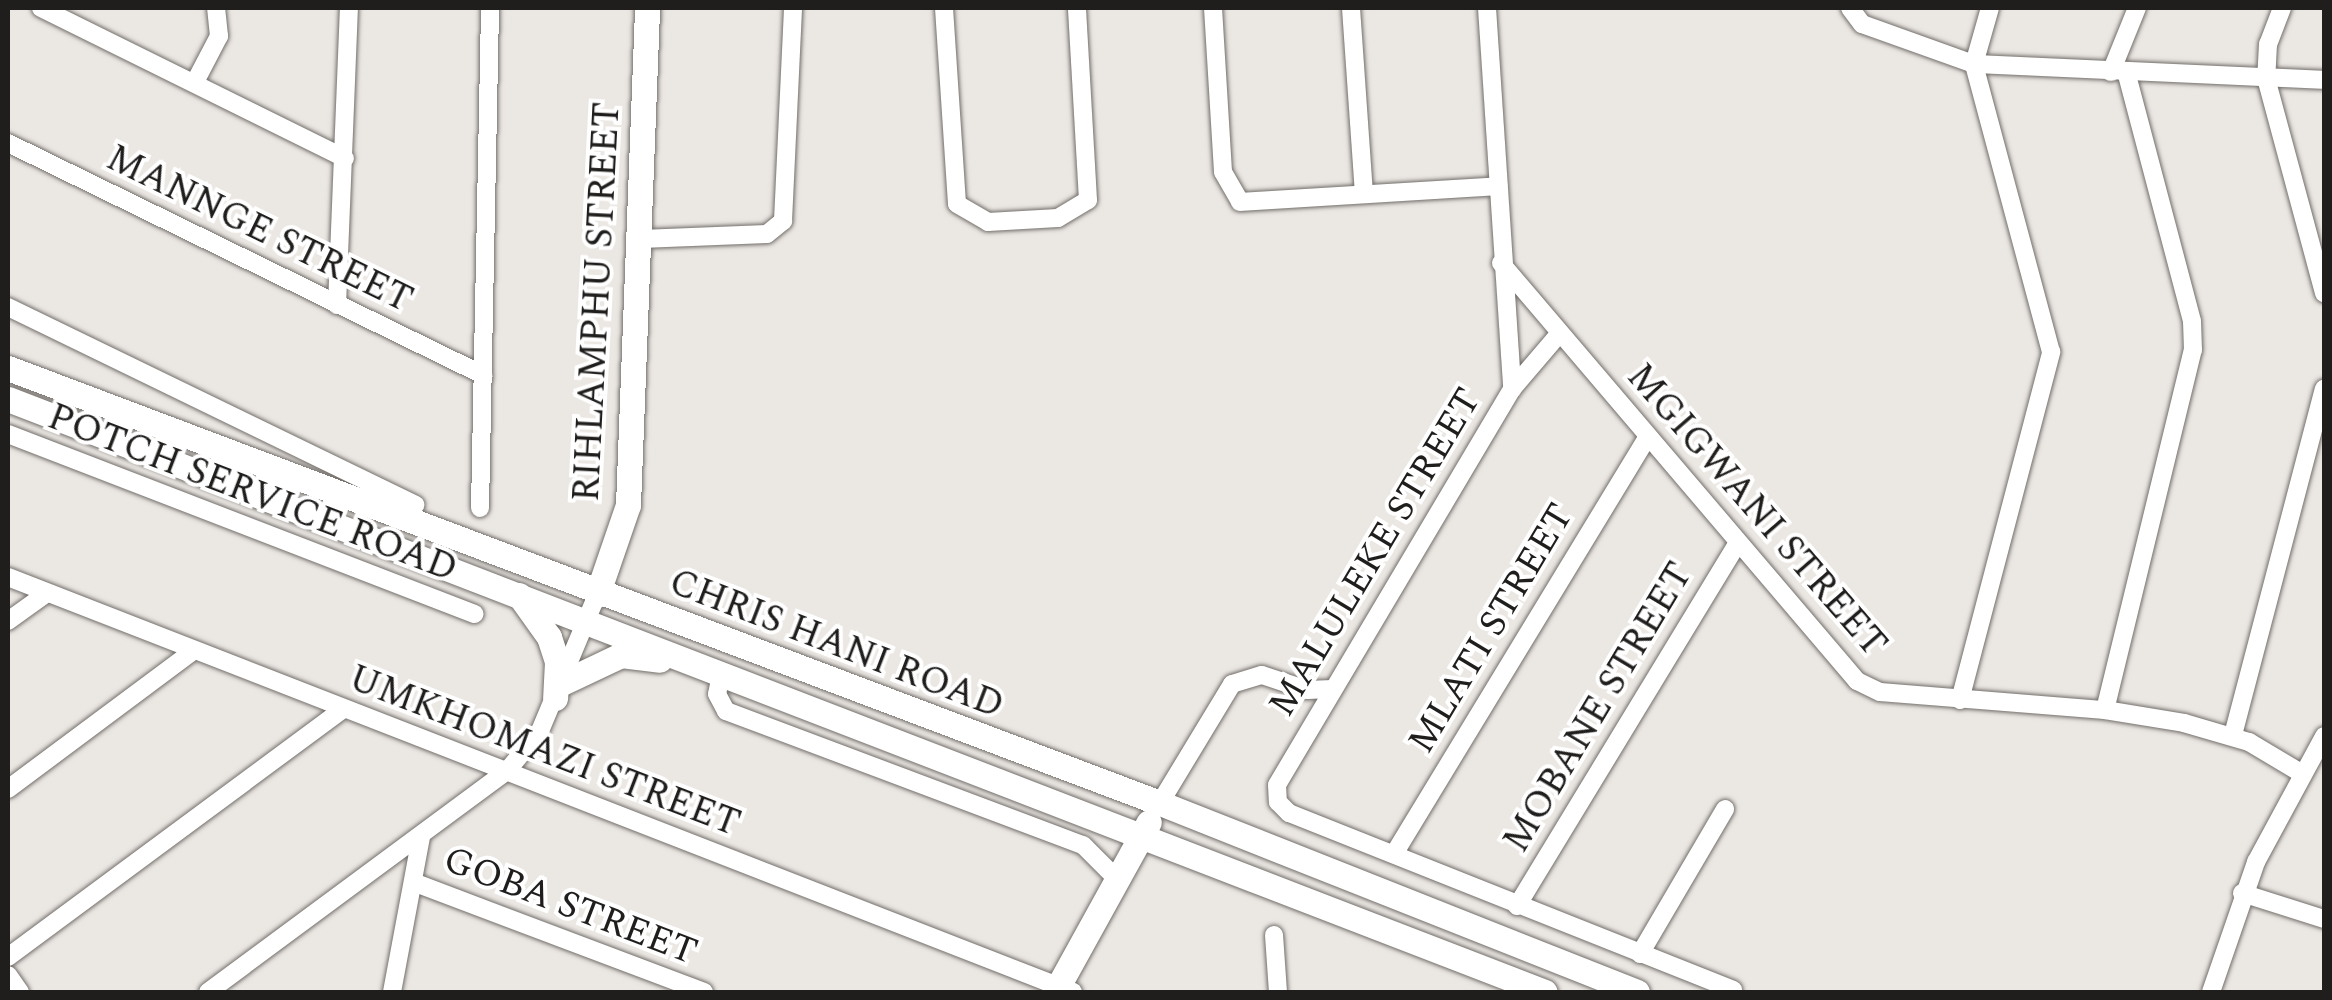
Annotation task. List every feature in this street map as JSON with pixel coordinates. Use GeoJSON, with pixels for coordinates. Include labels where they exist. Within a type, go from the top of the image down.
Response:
{"type":"FeatureCollection","features":[{"type":"Feature","properties":{"kind":"main road","name":"RIHLAMPHU STREET"},"geometry":{"type":"LineString","coordinates":[[597,595],[628,506],[642,239],[648,8]]}},
{"type":"Feature","properties":{"kind":"main road","name":"CHRIS HANI ROAD"},"geometry":{"type":"LineString","coordinates":[[8,368],[597,595],[1160,803],[1637,992]]}},
{"type":"Feature","properties":{"kind":"main road","name":"CHRIS HANI ROAD"},"geometry":{"type":"LineString","coordinates":[[8,399],[1545,992]]}},
{"type":"Feature","properties":{"kind":"main road"},"geometry":{"type":"LineString","coordinates":[[519,595],[549,637],[557,662],[558,690],[622,654],[710,669]]}},
{"type":"Feature","properties":{"kind":"main road"},"geometry":{"type":"LineString","coordinates":[[1062,990],[1160,803]]}},
{"type":"Feature","properties":{"kind":"street"},"geometry":{"type":"LineString","coordinates":[[41,8],[345,158]]}},
{"type":"Feature","properties":{"kind":"street"},"geometry":{"type":"LineString","coordinates":[[194,82],[220,36],[216,8]]}},
{"type":"Feature","properties":{"kind":"street"},"geometry":{"type":"LineString","coordinates":[[337,305],[349,8]]}},
{"type":"Feature","properties":{"kind":"street"},"geometry":{"type":"LineString","coordinates":[[480,508],[490,8]]}},
{"type":"Feature","properties":{"kind":"street"},"geometry":{"type":"LineString","coordinates":[[642,239],[767,234],[783,221],[793,8]]}},
{"type":"Feature","properties":{"kind":"street"},"geometry":{"type":"LineString","coordinates":[[944,8],[962,210],[988,222],[1047,219],[1088,200],[1077,8]]}},
{"type":"Feature","properties":{"kind":"street"},"geometry":{"type":"LineString","coordinates":[[1213,8],[1223,172],[1231,194],[1247,205],[1499,186]]}},
{"type":"Feature","properties":{"kind":"street"},"geometry":{"type":"LineString","coordinates":[[1351,8],[1364,194]]}},
{"type":"Feature","properties":{"kind":"street"},"geometry":{"type":"LineString","coordinates":[[1488,8],[1501,263],[1512,389]]}},
{"type":"Feature","properties":{"kind":"street"},"geometry":{"type":"LineString","coordinates":[[1850,8],[1862,24],[1974,64],[2119,74],[2324,80]]}},
{"type":"Feature","properties":{"kind":"street"},"geometry":{"type":"LineString","coordinates":[[1960,700],[2050,352],[1974,64],[1990,8]]}},
{"type":"Feature","properties":{"kind":"street"},"geometry":{"type":"LineString","coordinates":[[2104,710],[2194,350],[2192,321],[2119,74],[2137,8]]}},
{"type":"Feature","properties":{"kind":"street"},"geometry":{"type":"LineString","coordinates":[[2282,8],[2268,44],[2266,78],[2324,293]]}},
{"type":"Feature","properties":{"kind":"street","name":"MANNGE STREET"},"geometry":{"type":"LineString","coordinates":[[8,143],[483,376]]}},
{"type":"Feature","properties":{"kind":"street","name":"MGIGWANI STREET"},"geometry":{"type":"LineString","coordinates":[[1501,263],[1856,681],[1880,692],[2104,710],[2233,735],[2301,773]]}},
{"type":"Feature","properties":{"kind":"street"},"geometry":{"type":"LineString","coordinates":[[8,307],[415,505]]}},
{"type":"Feature","properties":{"kind":"street","name":"MALULEKE STREET"},"geometry":{"type":"LineString","coordinates":[[1394,854],[1289,812],[1278,802],[1277,785],[1512,389],[1558,334]]}},
{"type":"Feature","properties":{"kind":"street"},"geometry":{"type":"LineString","coordinates":[[2233,735],[2324,389]]}},
{"type":"Feature","properties":{"kind":"street","name":"POTCH SERVICE ROAD"},"geometry":{"type":"LineString","coordinates":[[8,434],[474,614]]}},
{"type":"Feature","properties":{"kind":"street","name":"MLATI STREET"},"geometry":{"type":"LineString","coordinates":[[1394,854],[1646,438]]}},
{"type":"Feature","properties":{"kind":"street","name":"MOBANE STREET"},"geometry":{"type":"LineString","coordinates":[[1517,906],[1737,544]]}},
{"type":"Feature","properties":{"kind":"street","name":"UMKHOMAZI STREET"},"geometry":{"type":"LineString","coordinates":[[8,577],[341,712],[507,770],[1062,990]]}},
{"type":"Feature","properties":{"kind":"street"},"geometry":{"type":"LineString","coordinates":[[8,621],[47,593]]}},
{"type":"Feature","properties":{"kind":"street"},"geometry":{"type":"LineString","coordinates":[[208,992],[507,770],[540,731],[597,595]]}},
{"type":"Feature","properties":{"kind":"street"},"geometry":{"type":"LineString","coordinates":[[8,789],[192,652]]}},
{"type":"Feature","properties":{"kind":"street"},"geometry":{"type":"LineString","coordinates":[[710,669],[716,694],[726,710],[1083,846],[1118,880]]}},
{"type":"Feature","properties":{"kind":"street"},"geometry":{"type":"LineString","coordinates":[[1160,803],[1232,684],[1262,675],[1308,690],[1333,689]]}},
{"type":"Feature","properties":{"kind":"street"},"geometry":{"type":"LineString","coordinates":[[8,956],[341,712]]}},
{"type":"Feature","properties":{"kind":"street"},"geometry":{"type":"LineString","coordinates":[[2211,992],[2242,893],[2301,773],[2324,736]]}},
{"type":"Feature","properties":{"kind":"street"},"geometry":{"type":"LineString","coordinates":[[1640,954],[1725,808]]}},
{"type":"Feature","properties":{"kind":"street"},"geometry":{"type":"LineString","coordinates":[[392,992],[421,837]]}},
{"type":"Feature","properties":{"kind":"street"},"geometry":{"type":"LineString","coordinates":[[1394,854],[1733,990]]}},
{"type":"Feature","properties":{"kind":"street","name":"GOBA STREET"},"geometry":{"type":"LineString","coordinates":[[413,882],[704,992]]}},
{"type":"Feature","properties":{"kind":"street"},"geometry":{"type":"LineString","coordinates":[[2242,893],[2324,919]]}},
{"type":"Feature","properties":{"kind":"street"},"geometry":{"type":"LineString","coordinates":[[1274,935],[1278,992]]}},
{"type":"Feature","properties":{"kind":"street"},"geometry":{"type":"LineString","coordinates":[[8,975],[20,992]]}}]}
